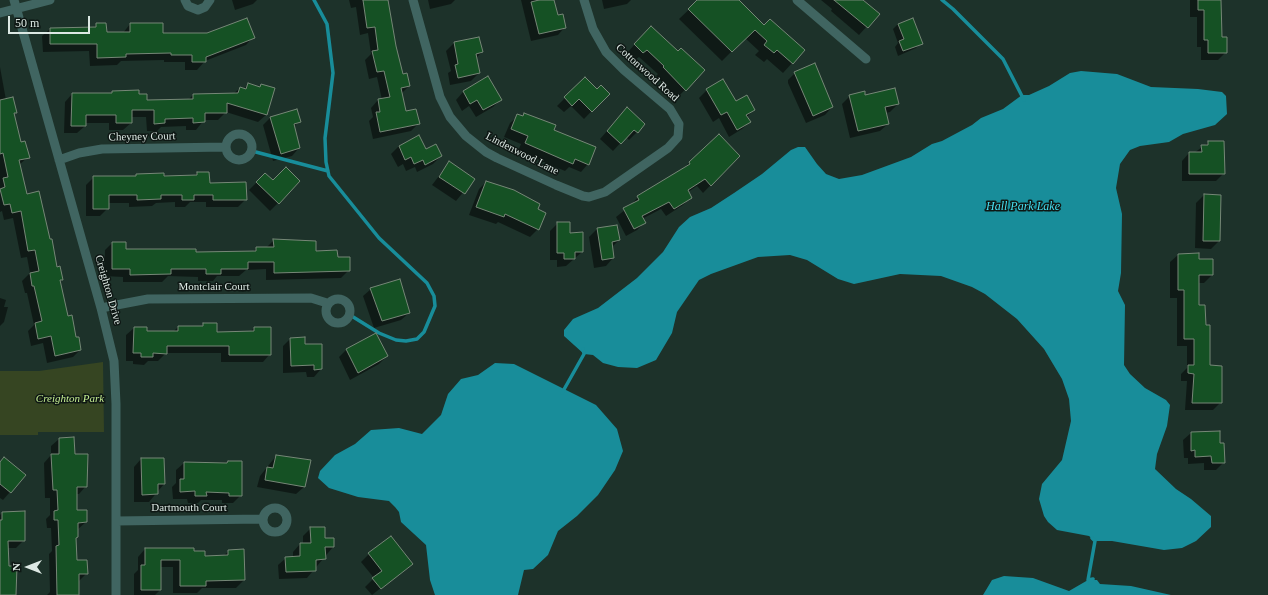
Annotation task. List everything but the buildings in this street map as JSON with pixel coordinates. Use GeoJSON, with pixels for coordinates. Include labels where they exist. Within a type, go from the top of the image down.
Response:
{"type":"FeatureCollection","features":[{"type":"Feature","properties":{"kind":"street"},"geometry":{"type":"LineString","coordinates":[[0,13],[15,4],[50,0]]}},
{"type":"Feature","properties":{"kind":"street"},"geometry":{"type":"LineString","coordinates":[[185,0],[188,6],[198,10],[205,7],[210,0]]}},
{"type":"Feature","properties":{"kind":"street","name":"Lindenwood Lane"},"geometry":{"type":"LineString","coordinates":[[413,0],[440,98],[450,117],[466,136],[491,155],[583,196],[596,196],[616,184]]}},
{"type":"Feature","properties":{"kind":"street","name":"Cottonwood Road"},"geometry":{"type":"LineString","coordinates":[[584,0],[593,29],[606,52],[624,70],[670,109],[679,124],[678,137],[675,142],[616,184]]}},
{"type":"Feature","properties":{"kind":"street"},"geometry":{"type":"LineString","coordinates":[[797,0],[866,59]]}},
{"type":"Feature","properties":{"kind":"street","name":"Creighton Drive"},"geometry":{"type":"LineString","coordinates":[[15,4],[101,308],[114,367],[116,595]]}},
{"type":"Feature","properties":{"kind":"street","name":"Cheyney Court"},"geometry":{"type":"LineString","coordinates":[[59,160],[80,153],[102,149],[226,147]]}},
{"type":"Feature","properties":{"kind":"street","name":"Montclair Court"},"geometry":{"type":"LineString","coordinates":[[101,308],[148,299],[311,298],[328,303]]}},
{"type":"Feature","properties":{"kind":"street","name":"Dartmouth Court"},"geometry":{"type":"LineString","coordinates":[[116,521],[262,519]]}},
{"type":"Feature","properties":{"kind":"green space","name":"Creighton Park"},"geometry":{"type":"Polygon","coordinates":[[[103,362],[104,432],[38,432],[38,435],[0,435],[0,371],[39,371],[103,362]]]}},
{"type":"Feature","properties":{"kind":"water","name":"Hall Park Lake"},"geometry":{"type":"Polygon","coordinates":[[[1081,71],[1117,74],[1151,87],[1198,89],[1222,92],[1226,96],[1227,114],[1215,125],[1183,134],[1169,142],[1140,146],[1130,150],[1120,164],[1116,188],[1122,214],[1121,273],[1118,291],[1125,305],[1124,365],[1130,374],[1145,388],[1166,400],[1170,405],[1167,426],[1157,454],[1155,469],[1176,489],[1191,499],[1211,516],[1211,527],[1196,541],[1182,548],[1164,550],[1112,541],[1095,541],[1089,536],[1057,530],[1048,522],[1044,516],[1039,499],[1042,484],[1062,460],[1071,421],[1069,399],[1062,379],[1044,349],[1017,319],[985,294],[972,287],[941,276],[900,274],[854,284],[838,279],[807,260],[790,255],[758,257],[711,274],[699,280],[677,312],[672,333],[656,360],[637,368],[618,367],[603,363],[593,355],[584,354],[564,336],[564,330],[573,319],[598,308],[637,278],[663,252],[679,227],[690,217],[711,208],[734,193],[762,174],[791,150],[798,147],[805,147],[826,174],[839,179],[862,175],[911,157],[932,144],[942,141],[972,125],[981,118],[1003,109],[1022,95],[1029,95],[1049,86],[1070,73],[1081,71]]]}},
{"type":"Feature","properties":{"kind":"water"},"geometry":{"type":"Polygon","coordinates":[[[495,363],[514,364],[596,405],[617,429],[623,451],[615,470],[598,495],[577,516],[558,531],[548,555],[533,569],[524,570],[518,595],[435,595],[430,580],[426,545],[401,522],[399,512],[389,501],[358,497],[329,488],[318,478],[320,471],[335,455],[355,444],[371,430],[399,428],[422,434],[441,415],[448,394],[461,379],[478,375],[495,363]]]}},
{"type":"Feature","properties":{"kind":"water"},"geometry":{"type":"Polygon","coordinates":[[[1004,576],[1033,578],[1069,591],[1088,580],[1097,580],[1100,584],[1131,586],[1171,595],[983,595],[992,580],[1004,576]]]}},
{"type":"Feature","properties":{"kind":"waterway"},"geometry":{"type":"LineString","coordinates":[[314,0],[327,24],[333,73],[325,138],[326,162],[329,176],[379,238],[427,283],[434,296],[435,306],[424,332],[417,339],[406,341],[396,340],[379,333],[350,315]]}},
{"type":"Feature","properties":{"kind":"waterway"},"geometry":{"type":"LineString","coordinates":[[942,0],[1003,59],[1024,100]]}},
{"type":"Feature","properties":{"kind":"waterway"},"geometry":{"type":"LineString","coordinates":[[252,151],[328,171]]}},
{"type":"Feature","properties":{"kind":"waterway"},"geometry":{"type":"LineString","coordinates":[[562,393],[584,354],[583,349]]}},
{"type":"Feature","properties":{"kind":"waterway"},"geometry":{"type":"LineString","coordinates":[[1090,583],[1093,579],[1088,580],[1095,541],[1092,538]]}}]}
